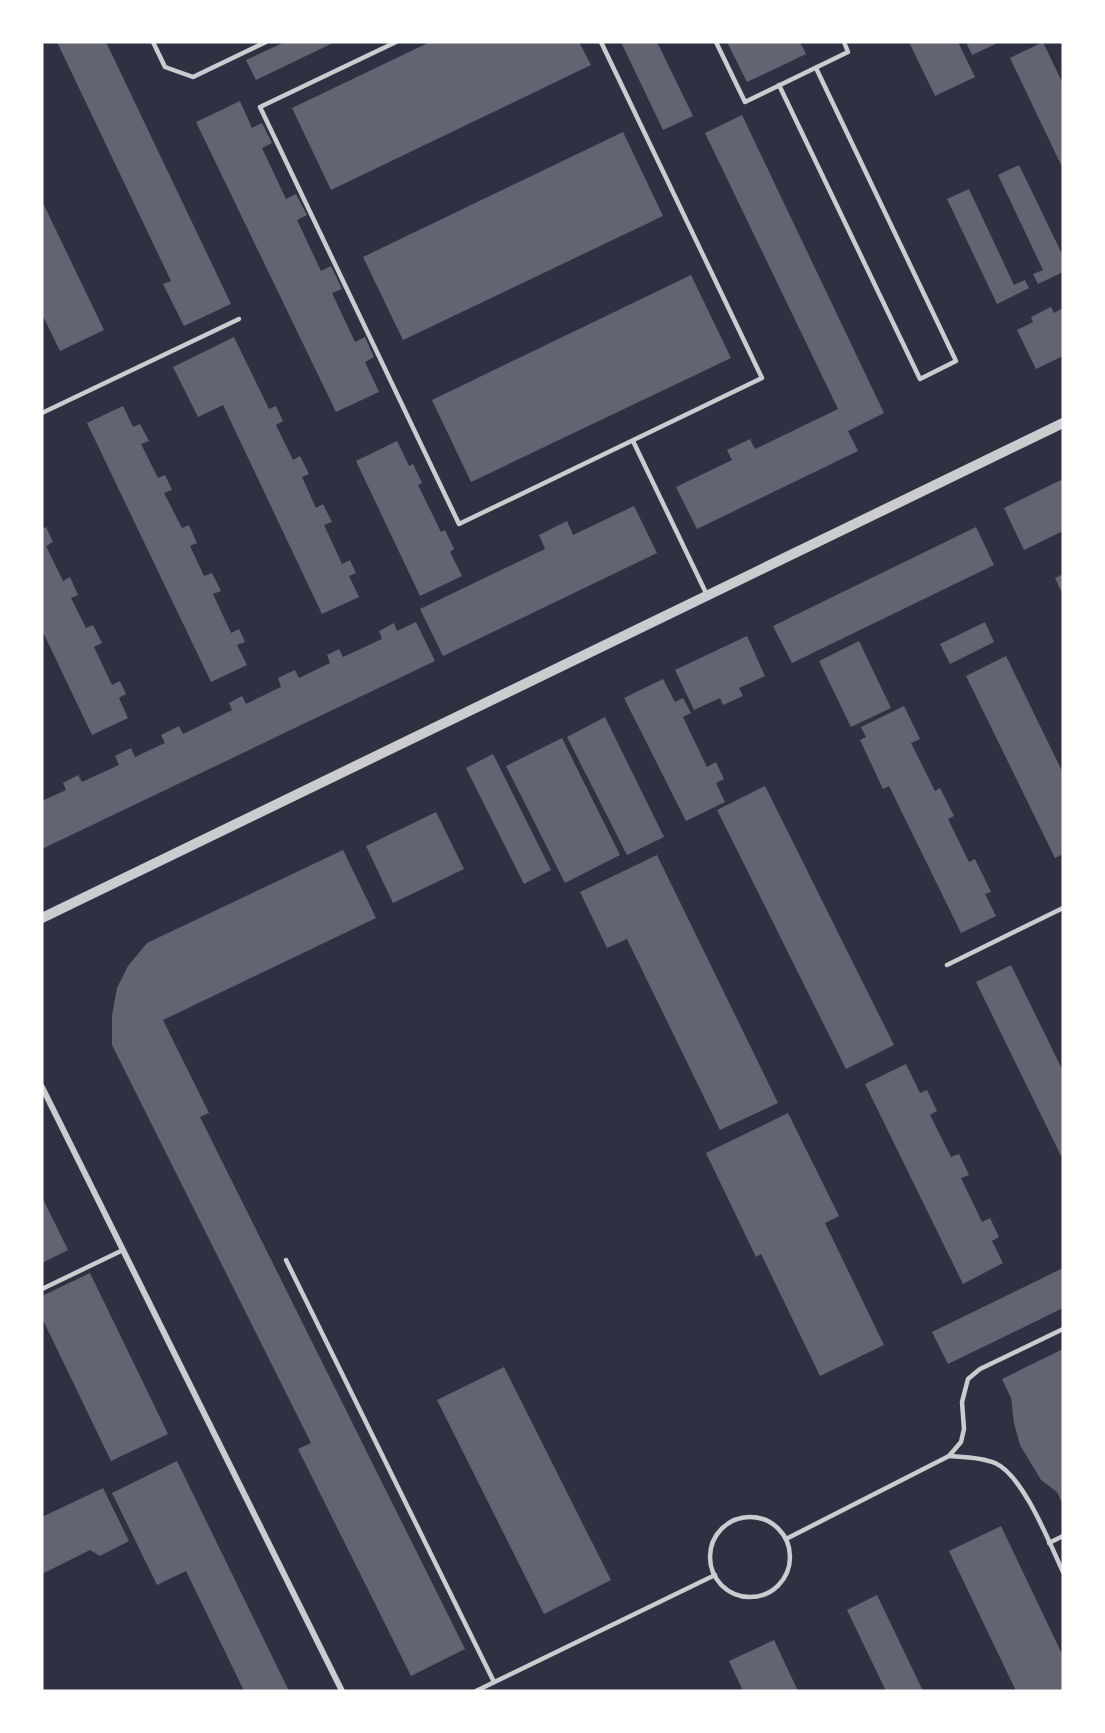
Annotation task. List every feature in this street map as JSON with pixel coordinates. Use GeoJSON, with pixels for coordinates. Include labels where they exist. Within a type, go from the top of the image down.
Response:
{"type":"FeatureCollection","features":[{"type":"Feature","properties":{"kind":"street"},"geometry":{"type":"LineString","coordinates":[[42,918],[1063,423]]}},
{"type":"Feature","properties":{"kind":"street"},"geometry":{"type":"LineString","coordinates":[[42,1087],[342,1691]]}},
{"type":"Feature","properties":{"kind":"lane"},"geometry":{"type":"LineString","coordinates":[[153,42],[165,67],[193,77],[266,42]]}},
{"type":"Feature","properties":{"kind":"lane"},"geometry":{"type":"LineString","coordinates":[[396,42],[260,107],[459,524],[762,378],[601,42]]}},
{"type":"Feature","properties":{"kind":"lane"},"geometry":{"type":"LineString","coordinates":[[716,42],[745,102],[848,52],[844,42]]}},
{"type":"Feature","properties":{"kind":"lane"},"geometry":{"type":"LineString","coordinates":[[779,85],[920,379],[956,361],[816,68]]}},
{"type":"Feature","properties":{"kind":"lane"},"geometry":{"type":"LineString","coordinates":[[42,413],[239,319]]}},
{"type":"Feature","properties":{"kind":"lane"},"geometry":{"type":"LineString","coordinates":[[633,441],[707,596]]}},
{"type":"Feature","properties":{"kind":"lane"},"geometry":{"type":"LineString","coordinates":[[947,965],[1063,908]]}},
{"type":"Feature","properties":{"kind":"lane"},"geometry":{"type":"LineString","coordinates":[[42,1289],[123,1250]]}},
{"type":"Feature","properties":{"kind":"lane"},"geometry":{"type":"LineString","coordinates":[[286,1260],[494,1682]]}},
{"type":"Feature","properties":{"kind":"lane"},"geometry":{"type":"LineString","coordinates":[[786,1539],[949,1456],[961,1442],[964,1429],[962,1402],[968,1379],[980,1369],[1063,1329]]}},
{"type":"Feature","properties":{"kind":"lane"},"geometry":{"type":"LineString","coordinates":[[949,1456],[996,1463],[1015,1480],[1034,1510],[1063,1572]]}},
{"type":"Feature","properties":{"kind":"lane"},"geometry":{"type":"LineString","coordinates":[[747,1516],[761,1518],[773,1524],[783,1533],[789,1546],[790,1560],[787,1573],[768,1593],[755,1597],[741,1596],[728,1590],[715,1575],[711,1568],[710,1553],[713,1539],[733,1520],[747,1516]]}},
{"type":"Feature","properties":{"kind":"lane"},"geometry":{"type":"LineString","coordinates":[[1049,1543],[1063,1536]]}},
{"type":"Feature","properties":{"kind":"lane"},"geometry":{"type":"LineString","coordinates":[[476,1691],[715,1575]]}},
{"type":"Feature","properties":{"kind":"building"},"geometry":{"type":"Polygon","coordinates":[[[57,42],[106,42],[231,304],[184,326],[163,284],[171,281],[57,42]]]}},
{"type":"Feature","properties":{"kind":"building"},"geometry":{"type":"Polygon","coordinates":[[[285,42],[335,42],[256,80],[246,60],[285,42]]]}},
{"type":"Feature","properties":{"kind":"building"},"geometry":{"type":"Polygon","coordinates":[[[430,42],[579,42],[591,65],[331,190],[292,108],[430,42]]]}},
{"type":"Feature","properties":{"kind":"building"},"geometry":{"type":"Polygon","coordinates":[[[621,42],[657,42],[693,116],[663,130],[621,42]]]}},
{"type":"Feature","properties":{"kind":"building"},"geometry":{"type":"Polygon","coordinates":[[[727,42],[800,42],[806,54],[747,82],[727,42]]]}},
{"type":"Feature","properties":{"kind":"building"},"geometry":{"type":"Polygon","coordinates":[[[909,42],[958,42],[975,77],[935,96],[909,42]]]}},
{"type":"Feature","properties":{"kind":"building"},"geometry":{"type":"Polygon","coordinates":[[[966,42],[1000,42],[972,55],[966,42]]]}},
{"type":"Feature","properties":{"kind":"building"},"geometry":{"type":"Polygon","coordinates":[[[1043,42],[1063,84],[1063,169],[1010,58],[1043,42]]]}},
{"type":"Feature","properties":{"kind":"building"},"geometry":{"type":"Polygon","coordinates":[[[240,101],[252,128],[262,123],[272,143],[262,148],[286,199],[296,194],[307,215],[297,220],[321,271],[331,266],[342,289],[332,293],[355,342],[365,337],[374,357],[365,362],[379,392],[336,412],[196,122],[240,101]]]}},
{"type":"Feature","properties":{"kind":"building"},"geometry":{"type":"Polygon","coordinates":[[[742,115],[884,413],[848,431],[858,451],[697,529],[676,487],[732,460],[727,450],[750,439],[755,449],[838,409],[705,133],[742,115]]]}},
{"type":"Feature","properties":{"kind":"building"},"geometry":{"type":"Polygon","coordinates":[[[623,132],[663,216],[403,340],[363,257],[623,132]]]}},
{"type":"Feature","properties":{"kind":"building"},"geometry":{"type":"Polygon","coordinates":[[[1019,165],[1063,256],[1063,272],[1038,284],[1033,274],[1043,270],[998,175],[1019,165]]]}},
{"type":"Feature","properties":{"kind":"building"},"geometry":{"type":"Polygon","coordinates":[[[969,189],[1014,285],[1025,280],[1029,288],[997,304],[947,199],[969,189]]]}},
{"type":"Feature","properties":{"kind":"building"},"geometry":{"type":"Polygon","coordinates":[[[42,201],[104,330],[60,351],[42,314],[42,201]]]}},
{"type":"Feature","properties":{"kind":"building"},"geometry":{"type":"Polygon","coordinates":[[[691,275],[731,358],[471,482],[432,400],[691,275]]]}},
{"type":"Feature","properties":{"kind":"building"},"geometry":{"type":"Polygon","coordinates":[[[1051,307],[1054,313],[1063,308],[1063,356],[1036,369],[1017,330],[1033,322],[1031,317],[1051,307]]]}},
{"type":"Feature","properties":{"kind":"building"},"geometry":{"type":"Polygon","coordinates":[[[234,337],[269,409],[276,406],[283,421],[276,425],[293,460],[300,456],[309,474],[302,477],[316,508],[323,504],[332,522],[324,525],[342,564],[350,560],[356,573],[349,576],[359,597],[322,614],[223,405],[198,417],[173,367],[234,337]]]}},
{"type":"Feature","properties":{"kind":"building"},"geometry":{"type":"Polygon","coordinates":[[[123,406],[133,427],[140,424],[149,441],[141,444],[158,478],[165,475],[172,490],[164,493],[182,528],[189,525],[197,543],[190,546],[204,576],[212,573],[221,591],[213,594],[231,633],[239,629],[245,642],[237,645],[247,665],[211,682],[87,423],[123,406]]]}},
{"type":"Feature","properties":{"kind":"building"},"geometry":{"type":"Polygon","coordinates":[[[397,441],[409,466],[413,464],[422,483],[418,485],[441,532],[445,530],[454,549],[450,552],[462,576],[420,596],[356,461],[397,441]]]}},
{"type":"Feature","properties":{"kind":"building"},"geometry":{"type":"Polygon","coordinates":[[[1063,479],[1063,531],[1024,550],[1004,508],[1063,479]]]}},
{"type":"Feature","properties":{"kind":"building"},"geometry":{"type":"Polygon","coordinates":[[[634,506],[657,553],[443,656],[420,609],[545,549],[539,535],[567,521],[573,535],[634,506]]]}},
{"type":"Feature","properties":{"kind":"building"},"geometry":{"type":"Polygon","coordinates":[[[46,527],[53,542],[46,546],[63,581],[70,577],[78,595],[71,598],[86,628],[93,625],[102,643],[94,647],[112,685],[120,681],[126,694],[119,698],[128,718],[92,735],[42,630],[42,529],[46,527]]]}},
{"type":"Feature","properties":{"kind":"building"},"geometry":{"type":"Polygon","coordinates":[[[976,527],[994,565],[792,663],[773,626],[976,527]]]}},
{"type":"Feature","properties":{"kind":"building"},"geometry":{"type":"Polygon","coordinates":[[[1063,574],[1063,595],[1055,578],[1063,574]]]}},
{"type":"Feature","properties":{"kind":"building"},"geometry":{"type":"Polygon","coordinates":[[[416,622],[435,661],[42,849],[42,801],[66,790],[63,783],[78,775],[82,782],[119,765],[115,756],[131,748],[135,757],[165,743],[161,735],[179,726],[183,734],[232,710],[229,703],[242,696],[246,704],[281,687],[278,678],[295,670],[299,678],[330,663],[327,655],[339,649],[343,657],[382,639],[379,631],[394,623],[397,631],[416,622]]]}},
{"type":"Feature","properties":{"kind":"building"},"geometry":{"type":"Polygon","coordinates":[[[985,622],[994,642],[950,664],[940,644],[985,622]]]}},
{"type":"Feature","properties":{"kind":"building"},"geometry":{"type":"Polygon","coordinates":[[[747,636],[765,676],[739,688],[743,696],[723,705],[720,698],[694,710],[675,670],[747,636]]]}},
{"type":"Feature","properties":{"kind":"building"},"geometry":{"type":"Polygon","coordinates":[[[859,641],[891,708],[851,727],[819,661],[859,641]]]}},
{"type":"Feature","properties":{"kind":"building"},"geometry":{"type":"Polygon","coordinates":[[[1006,656],[1063,773],[1063,854],[1055,858],[966,676],[1006,656]]]}},
{"type":"Feature","properties":{"kind":"building"},"geometry":{"type":"Polygon","coordinates":[[[663,679],[675,702],[683,698],[691,713],[683,717],[707,767],[716,762],[724,779],[716,783],[725,802],[686,821],[624,698],[663,679]]]}},
{"type":"Feature","properties":{"kind":"building"},"geometry":{"type":"Polygon","coordinates":[[[904,706],[920,739],[911,743],[935,791],[940,788],[954,816],[948,819],[969,862],[975,859],[991,892],[985,894],[996,916],[961,933],[889,786],[883,789],[860,740],[866,737],[861,727],[904,706]]]}},
{"type":"Feature","properties":{"kind":"building"},"geometry":{"type":"Polygon","coordinates":[[[605,717],[664,837],[627,855],[567,737],[605,717]]]}},
{"type":"Feature","properties":{"kind":"building"},"geometry":{"type":"Polygon","coordinates":[[[562,738],[620,855],[565,883],[506,766],[562,738]]]}},
{"type":"Feature","properties":{"kind":"building"},"geometry":{"type":"Polygon","coordinates":[[[493,754],[551,870],[524,884],[466,768],[493,754]]]}},
{"type":"Feature","properties":{"kind":"building"},"geometry":{"type":"Polygon","coordinates":[[[765,786],[894,1045],[846,1069],[717,810],[765,786]]]}},
{"type":"Feature","properties":{"kind":"building"},"geometry":{"type":"Polygon","coordinates":[[[436,812],[464,869],[393,903],[366,846],[436,812]]]}},
{"type":"Feature","properties":{"kind":"building"},"geometry":{"type":"Polygon","coordinates":[[[343,850],[376,918],[163,1020],[209,1113],[200,1117],[465,1649],[411,1676],[298,1449],[311,1443],[112,1045],[112,1016],[117,988],[128,966],[147,943],[343,850]]]}},
{"type":"Feature","properties":{"kind":"building"},"geometry":{"type":"Polygon","coordinates":[[[657,855],[778,1103],[720,1130],[627,939],[607,948],[580,892],[657,855]]]}},
{"type":"Feature","properties":{"kind":"building"},"geometry":{"type":"Polygon","coordinates":[[[1011,965],[1063,1071],[1063,1160],[976,982],[1011,965]]]}},
{"type":"Feature","properties":{"kind":"building"},"geometry":{"type":"Polygon","coordinates":[[[906,1064],[920,1093],[927,1090],[937,1111],[930,1115],[951,1157],[959,1154],[969,1175],[961,1178],[982,1222],[990,1218],[999,1237],[992,1241],[1003,1263],[963,1284],[865,1084],[906,1064]]]}},
{"type":"Feature","properties":{"kind":"building"},"geometry":{"type":"Polygon","coordinates":[[[788,1113],[839,1216],[825,1223],[884,1345],[820,1376],[761,1254],[756,1257],[706,1153],[788,1113]]]}},
{"type":"Feature","properties":{"kind":"building"},"geometry":{"type":"Polygon","coordinates":[[[42,1197],[68,1250],[42,1263],[42,1197]]]}},
{"type":"Feature","properties":{"kind":"building"},"geometry":{"type":"Polygon","coordinates":[[[1063,1268],[1063,1308],[948,1364],[932,1332],[1063,1268]]]}},
{"type":"Feature","properties":{"kind":"building"},"geometry":{"type":"Polygon","coordinates":[[[90,1273],[168,1434],[111,1461],[42,1318],[42,1296],[90,1273]]]}},
{"type":"Feature","properties":{"kind":"building"},"geometry":{"type":"Polygon","coordinates":[[[1063,1349],[1063,1505],[1057,1492],[1041,1480],[1020,1445],[1011,1398],[1002,1379],[1063,1349]]]}},
{"type":"Feature","properties":{"kind":"building"},"geometry":{"type":"Polygon","coordinates":[[[504,1367],[611,1580],[544,1614],[437,1400],[504,1367]]]}},
{"type":"Feature","properties":{"kind":"building"},"geometry":{"type":"Polygon","coordinates":[[[177,1461],[289,1691],[244,1691],[186,1571],[157,1585],[112,1493],[177,1461]]]}},
{"type":"Feature","properties":{"kind":"building"},"geometry":{"type":"Polygon","coordinates":[[[103,1488],[129,1541],[100,1556],[90,1550],[42,1574],[42,1517],[103,1488]]]}},
{"type":"Feature","properties":{"kind":"building"},"geometry":{"type":"Polygon","coordinates":[[[1001,1526],[1063,1656],[1063,1691],[1016,1691],[949,1551],[1001,1526]]]}},
{"type":"Feature","properties":{"kind":"building"},"geometry":{"type":"Polygon","coordinates":[[[877,1595],[923,1691],[886,1691],[847,1610],[877,1595]]]}},
{"type":"Feature","properties":{"kind":"building"},"geometry":{"type":"Polygon","coordinates":[[[774,1640],[798,1691],[743,1691],[729,1661],[774,1640]]]}}]}
